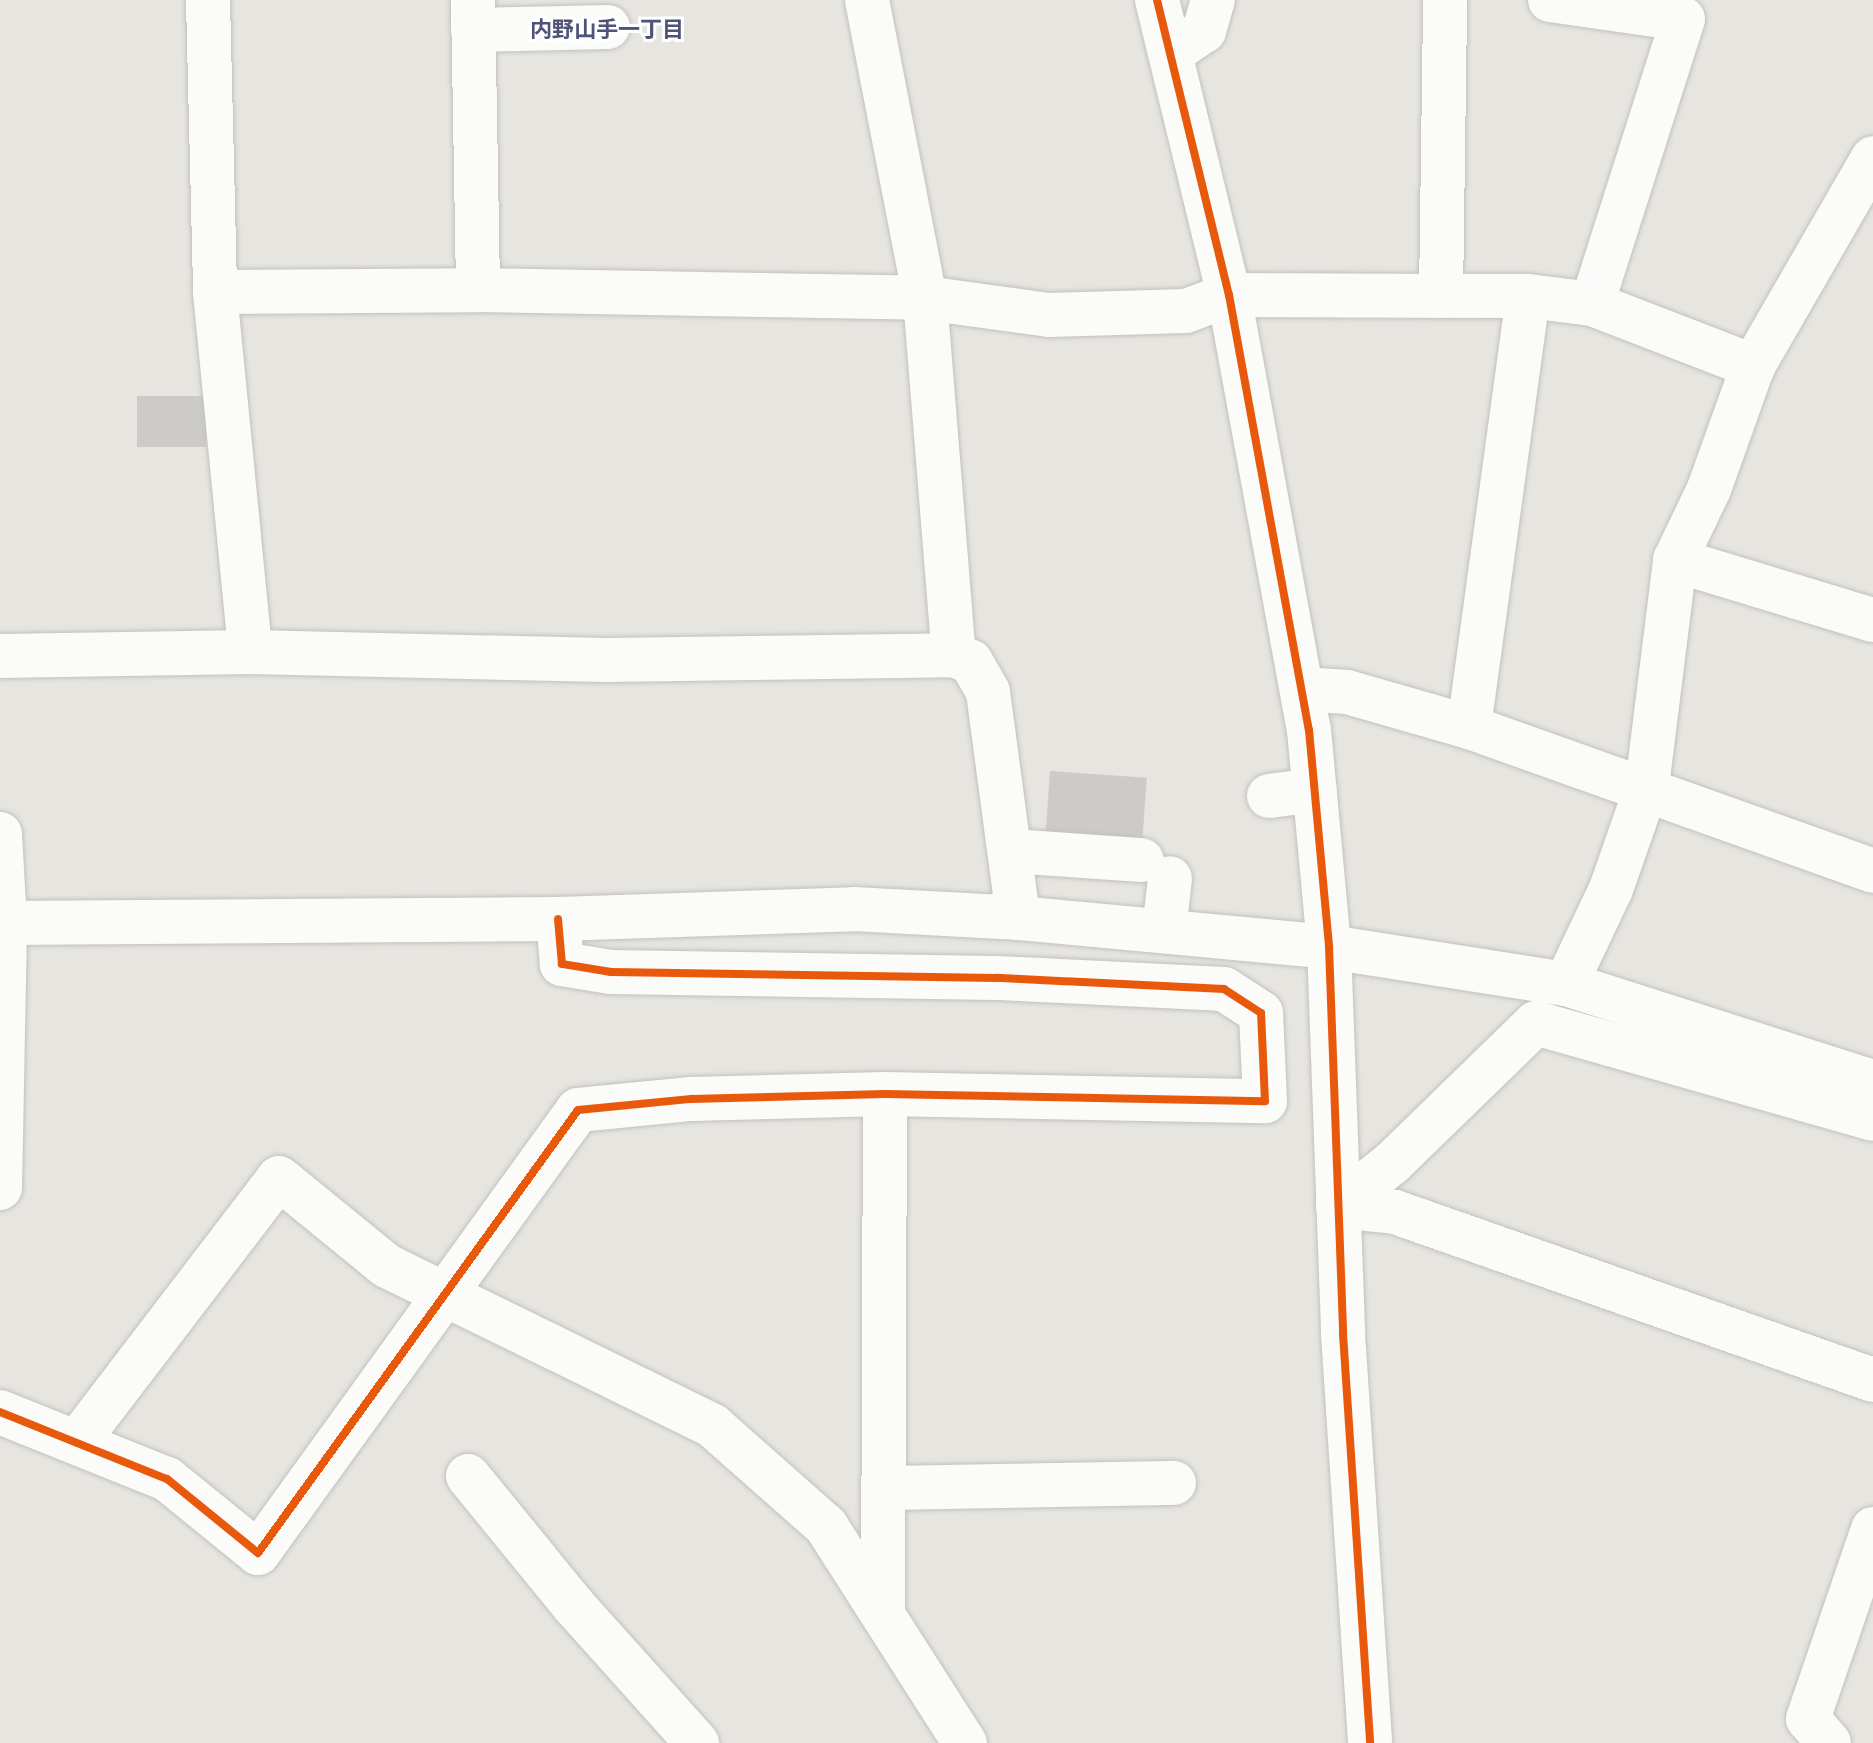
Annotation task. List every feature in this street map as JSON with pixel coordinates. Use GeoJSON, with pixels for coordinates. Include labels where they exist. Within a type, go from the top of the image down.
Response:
{"type":"FeatureCollection","features":[{"type":"Feature","properties":{"kind":"street"},"geometry":{"type":"LineString","coordinates":[[208,0],[215,292],[250,652]]}},
{"type":"Feature","properties":{"kind":"street"},"geometry":{"type":"LineString","coordinates":[[867,0],[925,298],[954,655]]}},
{"type":"Feature","properties":{"kind":"street"},"geometry":{"type":"LineString","coordinates":[[1157,0],[1229,295],[1303,689],[1329,947],[1338,1206],[1370,1743]]}},
{"type":"Feature","properties":{"kind":"street"},"geometry":{"type":"LineString","coordinates":[[1171,53],[1204,31],[1213,0]]}},
{"type":"Feature","properties":{"kind":"street"},"geometry":{"type":"LineString","coordinates":[[1441,296],[1445,0]]}},
{"type":"Feature","properties":{"kind":"street"},"geometry":{"type":"LineString","coordinates":[[1550,0],[1683,19],[1592,304]]}},
{"type":"Feature","properties":{"kind":"street"},"geometry":{"type":"LineString","coordinates":[[478,290],[473,15],[608,27]]}},
{"type":"Feature","properties":{"kind":"street"},"geometry":{"type":"LineString","coordinates":[[1566,984],[1611,889],[1647,786],[1675,560],[1709,489],[1753,366],[1870,169]]}},
{"type":"Feature","properties":{"kind":"street"},"geometry":{"type":"LineString","coordinates":[[215,292],[478,290],[925,298],[1049,315],[1186,311],[1229,295],[1528,296],[1592,304],[1753,366]]}},
{"type":"Feature","properties":{"kind":"street"},"geometry":{"type":"LineString","coordinates":[[1469,727],[1528,296]]}},
{"type":"Feature","properties":{"kind":"street"},"geometry":{"type":"LineString","coordinates":[[1675,560],[1873,620]]}},
{"type":"Feature","properties":{"kind":"street"},"geometry":{"type":"LineString","coordinates":[[0,656],[250,652],[606,660],[954,655],[971,662],[983,676],[1012,851],[1018,918]]}},
{"type":"Feature","properties":{"kind":"street"},"geometry":{"type":"LineString","coordinates":[[1303,689],[1347,692],[1469,727],[1647,786],[1873,871]]}},
{"type":"Feature","properties":{"kind":"street"},"geometry":{"type":"LineString","coordinates":[[1269,796],[1315,790]]}},
{"type":"Feature","properties":{"kind":"street"},"geometry":{"type":"LineString","coordinates":[[0,834],[0,1188]]}},
{"type":"Feature","properties":{"kind":"street"},"geometry":{"type":"LineString","coordinates":[[1012,851],[1156,869],[1164,931]]}},
{"type":"Feature","properties":{"kind":"street"},"geometry":{"type":"LineString","coordinates":[[2,923],[558,919],[854,909],[1018,918],[1329,947],[1566,984],[1873,1082]]}},
{"type":"Feature","properties":{"kind":"street"},"geometry":{"type":"LineString","coordinates":[[0,1412],[167,1479],[258,1553],[443,1292],[578,1110],[691,1099],[885,1094],[1265,1101],[1261,1013],[1224,989],[996,978],[611,972],[562,964],[558,919]]}},
{"type":"Feature","properties":{"kind":"street"},"geometry":{"type":"LineString","coordinates":[[1338,1206],[1392,1163],[1536,1023],[1873,1119]]}},
{"type":"Feature","properties":{"kind":"street"},"geometry":{"type":"LineString","coordinates":[[883,1611],[885,1094]]}},
{"type":"Feature","properties":{"kind":"street"},"geometry":{"type":"LineString","coordinates":[[77,1442],[279,1178],[387,1266],[713,1426],[826,1526],[965,1743]]}},
{"type":"Feature","properties":{"kind":"street"},"geometry":{"type":"LineString","coordinates":[[1338,1206],[1395,1212],[1873,1380]]}},
{"type":"Feature","properties":{"kind":"street"},"geometry":{"type":"LineString","coordinates":[[468,1476],[575,1607],[697,1743]]}},
{"type":"Feature","properties":{"kind":"street"},"geometry":{"type":"LineString","coordinates":[[883,1488],[1174,1483]]}},
{"type":"Feature","properties":{"kind":"street"},"geometry":{"type":"LineString","coordinates":[[1829,1743],[1808,1719],[1873,1529]]}},
{"type":"Feature","properties":{"kind":"building"},"geometry":{"type":"Polygon","coordinates":[[[137,396],[206,396],[206,447],[137,447],[137,396]]]}},
{"type":"Feature","properties":{"kind":"building"},"geometry":{"type":"Polygon","coordinates":[[[1050,771],[1147,778],[1142,848],[1045,841],[1050,771]]]}},
{"type":"Feature","properties":{"kind":"cycle path"},"geometry":{"type":"LineString","coordinates":[[1157,0],[1229,295],[1309,730],[1329,947],[1343,1334],[1370,1743]]}},
{"type":"Feature","properties":{"kind":"cycle path"},"geometry":{"type":"LineString","coordinates":[[0,1412],[167,1479],[258,1553],[578,1110],[691,1099],[885,1094],[1265,1101],[1261,1013],[1224,989],[996,978],[611,972],[562,964],[558,919]]}},
{"type":"Feature","properties":{"kind":"district","name":"内野山手一丁目"},"geometry":{"type":"Point","coordinates":[607,30]}}]}
